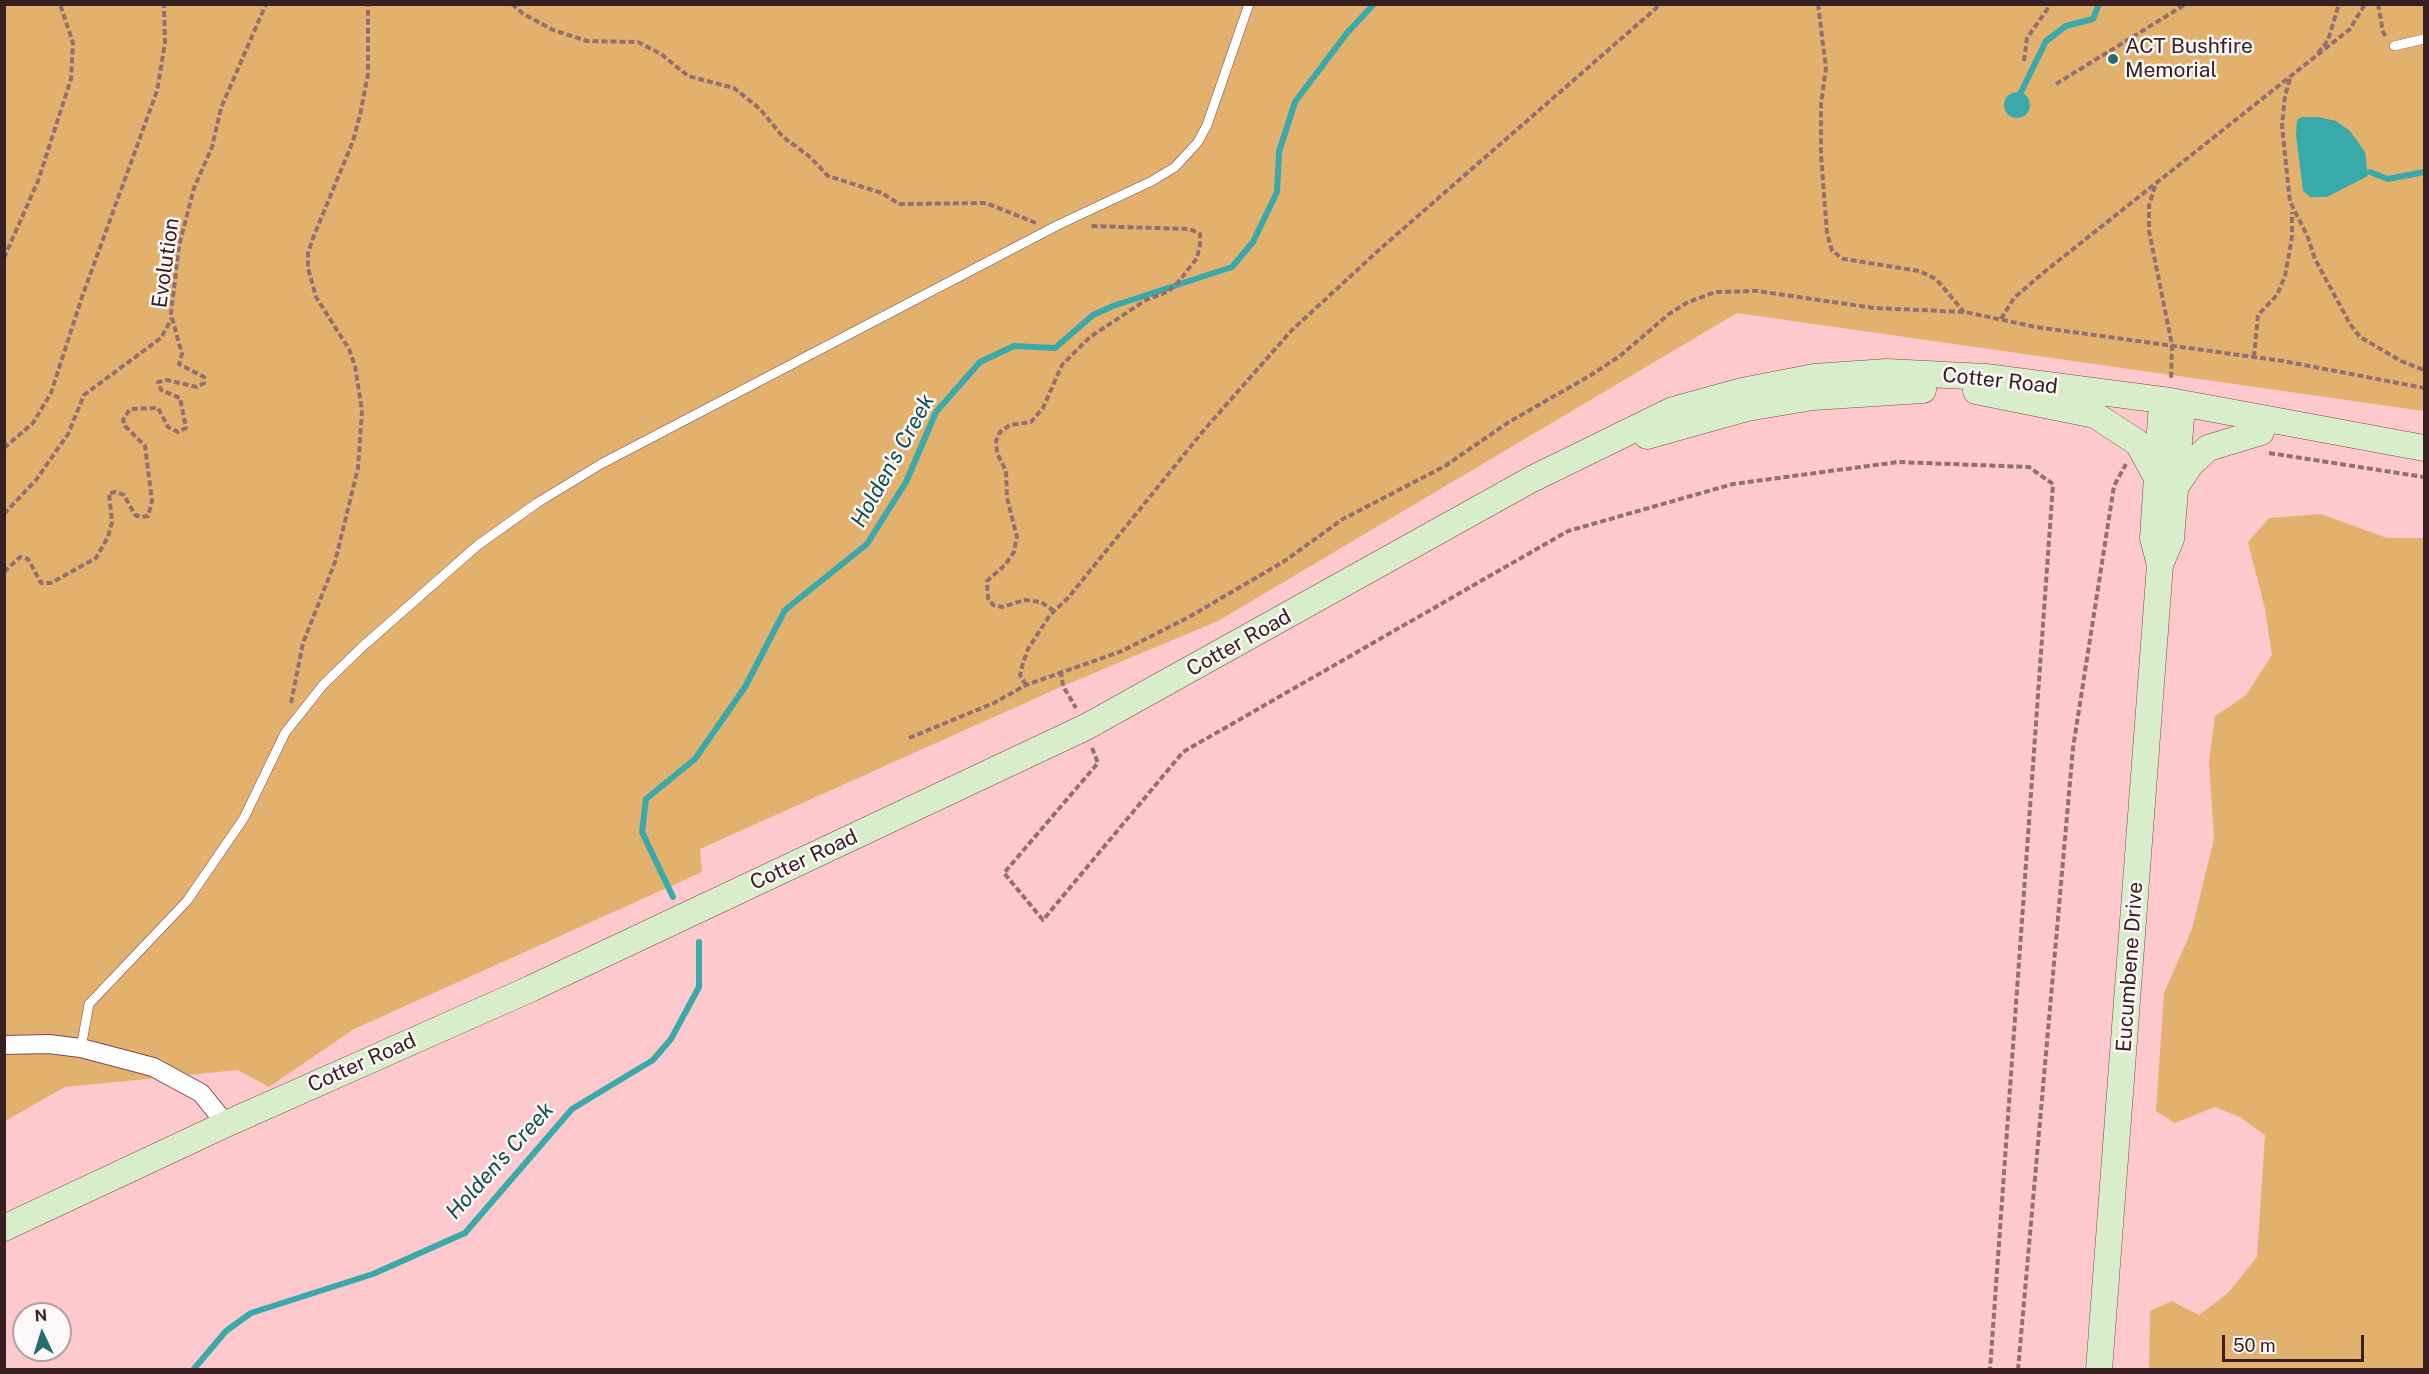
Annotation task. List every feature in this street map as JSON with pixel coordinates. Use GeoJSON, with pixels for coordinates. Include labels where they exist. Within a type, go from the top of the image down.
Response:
{"type":"FeatureCollection","features":[{"type":"Feature","properties":{"kind":"main road","name":"Cotter Road"},"geometry":{"type":"LineString","coordinates":[[4,1228],[226,1124],[530,989],[1086,727],[1532,479],[1673,410],[1742,391],[1814,377],[1887,372],[1986,377],[2171,412],[2263,442],[2424,462]]}},
{"type":"Feature","properties":{"kind":"main road","name":"Cotter Road"},"geometry":{"type":"LineString","coordinates":[[1584,454],[1747,408],[1813,397],[1893,390],[1975,391],[2171,412],[2424,448]]}},
{"type":"Feature","properties":{"kind":"main road"},"geometry":{"type":"LineString","coordinates":[[1975,391],[2095,414],[2138,444],[2167,482],[2208,448],[2263,442]]}},
{"type":"Feature","properties":{"kind":"main road","name":"Eucumbene Drive"},"geometry":{"type":"LineString","coordinates":[[2099,1370],[2160,564],[2171,539],[2167,482],[2171,412]]}},
{"type":"Feature","properties":{"kind":"street"},"geometry":{"type":"LineString","coordinates":[[4,1045],[49,1044],[81,1048],[153,1067],[181,1080],[201,1093],[226,1124]]}},
{"type":"Feature","properties":{"kind":"lane"},"geometry":{"type":"LineString","coordinates":[[81,1048],[89,1004],[187,901],[244,818],[285,733],[323,685],[362,647],[478,545],[537,502],[601,464],[1058,225],[1152,181],[1187,156],[1207,125],[1249,4]]}},
{"type":"Feature","properties":{"kind":"lane"},"geometry":{"type":"LineString","coordinates":[[2394,46],[2424,39]]}},
{"type":"Feature","properties":{"kind":"path"},"geometry":{"type":"LineString","coordinates":[[4,258],[38,182],[71,79],[73,43],[60,4]]}},
{"type":"Feature","properties":{"kind":"path"},"geometry":{"type":"LineString","coordinates":[[4,448],[33,423],[51,393],[82,297],[157,91],[165,43],[164,4]]}},
{"type":"Feature","properties":{"kind":"path","name":"Evolution"},"geometry":{"type":"LineString","coordinates":[[4,572],[20,557],[28,559],[41,582],[51,583],[96,558],[108,537],[112,522],[109,493],[116,492],[124,495],[135,515],[148,516],[152,501],[145,446],[125,426],[123,420],[130,409],[158,408],[168,427],[178,432],[186,428],[180,398],[161,390],[158,382],[167,380],[197,387],[204,383],[204,377],[179,363],[182,354],[172,317],[179,246],[194,188],[212,147],[221,108],[266,4]]}},
{"type":"Feature","properties":{"kind":"path"},"geometry":{"type":"LineString","coordinates":[[285,733],[303,643],[335,562],[358,468],[362,411],[356,366],[349,350],[316,297],[309,281],[308,261],[313,238],[353,141],[360,115],[368,74],[368,4]]}},
{"type":"Feature","properties":{"kind":"path"},"geometry":{"type":"LineString","coordinates":[[512,4],[522,13],[553,30],[587,41],[638,42],[661,54],[688,76],[734,88],[760,108],[783,137],[809,156],[828,176],[882,193],[898,204],[986,203],[1035,222],[1058,225],[1176,226],[1200,234],[1197,258],[1176,285],[1167,292],[1146,300],[1090,337],[1062,365],[1043,408],[1031,422],[1010,424],[1000,432],[996,441],[997,453],[1006,471],[1007,498],[1017,537],[1014,552],[1005,566],[987,581],[988,598],[993,605],[1002,607],[1024,600],[1041,602],[1054,611]]}},
{"type":"Feature","properties":{"kind":"path"},"geometry":{"type":"LineString","coordinates":[[1026,685],[1020,675],[1023,663],[1038,633],[1054,611],[1068,598],[1204,430],[1291,331],[1380,249],[1661,4]]}},
{"type":"Feature","properties":{"kind":"path"},"geometry":{"type":"LineString","coordinates":[[1818,4],[1826,68],[1821,104],[1821,155],[1827,233],[1832,251],[1844,260],[1919,271],[1936,279],[1965,312]]}},
{"type":"Feature","properties":{"kind":"path"},"geometry":{"type":"LineString","coordinates":[[2024,61],[2027,38],[2051,4]]}},
{"type":"Feature","properties":{"kind":"path"},"geometry":{"type":"LineString","coordinates":[[2056,84],[2186,4]]}},
{"type":"Feature","properties":{"kind":"path"},"geometry":{"type":"LineString","coordinates":[[2312,60],[2328,40],[2339,4]]}},
{"type":"Feature","properties":{"kind":"path"},"geometry":{"type":"LineString","coordinates":[[2001,320],[2014,298],[2350,29],[2365,4]]}},
{"type":"Feature","properties":{"kind":"path"},"geometry":{"type":"LineString","coordinates":[[2378,4],[2383,32],[2394,46]]}},
{"type":"Feature","properties":{"kind":"path"},"geometry":{"type":"LineString","coordinates":[[2254,357],[2258,315],[2277,295],[2285,276],[2292,237],[2292,210],[2283,126],[2285,96],[2290,78]]}},
{"type":"Feature","properties":{"kind":"path"},"geometry":{"type":"LineString","coordinates":[[2156,185],[2150,206],[2149,231],[2172,345],[2171,412]]}},
{"type":"Feature","properties":{"kind":"path"},"geometry":{"type":"LineString","coordinates":[[2292,210],[2307,235],[2315,260],[2360,337],[2401,361],[2424,370]]}},
{"type":"Feature","properties":{"kind":"path"},"geometry":{"type":"LineString","coordinates":[[909,738],[994,703],[1026,685],[1122,651],[1235,590],[1283,562],[1343,519],[1445,466],[1509,422],[1591,375],[1620,356],[1669,314],[1702,296],[1725,291],[1757,291],[1874,308],[1965,312],[2036,327],[2254,357],[2424,388]]}},
{"type":"Feature","properties":{"kind":"path"},"geometry":{"type":"LineString","coordinates":[[4,514],[36,480],[68,434],[84,395],[161,338],[172,317]]}},
{"type":"Feature","properties":{"kind":"path"},"geometry":{"type":"LineString","coordinates":[[2263,442],[2424,477]]}},
{"type":"Feature","properties":{"kind":"path"},"geometry":{"type":"LineString","coordinates":[[2018,1370],[2073,748],[2114,486],[2138,444]]}},
{"type":"Feature","properties":{"kind":"path"},"geometry":{"type":"LineString","coordinates":[[1061,671],[1063,686],[1086,727],[1098,763],[1004,873],[1042,920],[1183,752],[1568,531],[1733,484],[1898,462],[2029,467],[2053,484],[1990,1370]]}},
{"type":"Feature","properties":{"kind":"shaded area"},"geometry":{"type":"Polygon","coordinates":[[[5,5],[2424,5],[2424,411],[1737,313],[1218,621],[1063,686],[700,849],[702,872],[354,1029],[269,1087],[238,1070],[65,1087],[5,1121],[5,5]]]}},
{"type":"Feature","properties":{"kind":"shaded area"},"geometry":{"type":"Polygon","coordinates":[[[2321,514],[2387,538],[2424,538],[2424,1369],[2149,1369],[2150,1311],[2172,1301],[2199,1315],[2228,1293],[2257,1257],[2265,1135],[2240,1117],[2215,1107],[2175,1123],[2156,1111],[2164,993],[2192,929],[2214,839],[2209,762],[2215,716],[2246,695],[2272,655],[2265,609],[2248,542],[2269,518],[2321,514]]]}},
{"type":"Feature","properties":{"kind":"water"},"geometry":{"type":"Polygon","coordinates":[[[2017,92],[2027,95],[2030,105],[2027,115],[2017,118],[2007,115],[2004,105],[2007,95],[2017,92]]]}},
{"type":"Feature","properties":{"kind":"water"},"geometry":{"type":"Polygon","coordinates":[[[2302,117],[2318,117],[2336,121],[2350,131],[2365,152],[2368,176],[2327,197],[2310,197],[2303,191],[2296,135],[2297,120],[2302,117]]]}},
{"type":"Feature","properties":{"kind":"waterway","name":"Holden's Creek"},"geometry":{"type":"LineString","coordinates":[[673,897],[642,832],[646,799],[695,759],[745,687],[785,610],[867,544],[906,482],[936,412],[980,362],[1014,346],[1055,348],[1093,315],[1113,306],[1232,267],[1253,242],[1277,192],[1279,152],[1295,102],[1347,33],[1374,4]]}},
{"type":"Feature","properties":{"kind":"waterway"},"geometry":{"type":"LineString","coordinates":[[2021,92],[2046,41],[2066,26],[2093,19],[2099,4]]}},
{"type":"Feature","properties":{"kind":"waterway"},"geometry":{"type":"LineString","coordinates":[[2370,172],[2388,179],[2424,172]]}},
{"type":"Feature","properties":{"kind":"waterway","name":"Holden's Creek"},"geometry":{"type":"LineString","coordinates":[[193,1370],[226,1331],[251,1313],[373,1274],[465,1233],[572,1109],[653,1060],[671,1039],[699,987],[699,942]]}},
{"type":"Feature","properties":{"kind":"place","name":"ACT Bushfire Memorial"},"geometry":{"type":"Point","coordinates":[2113,59]}}]}
